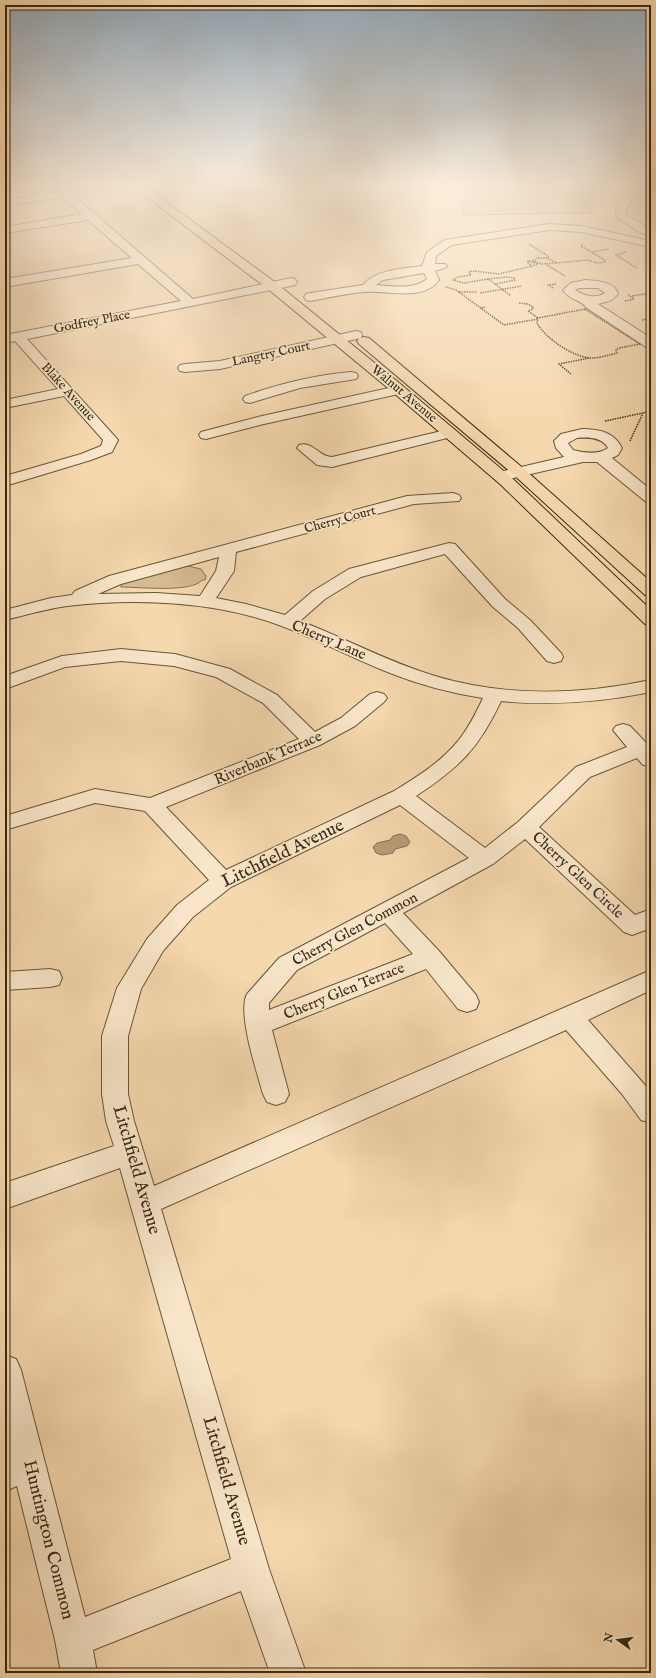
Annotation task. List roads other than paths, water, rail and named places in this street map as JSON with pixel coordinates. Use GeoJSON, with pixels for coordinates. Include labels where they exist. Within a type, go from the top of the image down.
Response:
{"type":"FeatureCollection","features":[{"type":"Feature","properties":{"kind":"main road","name":"Walnut Avenue"},"geometry":{"type":"LineString","coordinates":[[245,266],[272,286],[396,387],[500,476],[651,620]]}},
{"type":"Feature","properties":{"kind":"main road"},"geometry":{"type":"LineString","coordinates":[[279,273],[323,308]]}},
{"type":"Feature","properties":{"kind":"main road","name":"Walnut Avenue"},"geometry":{"type":"LineString","coordinates":[[343,325],[406,376],[519,472],[651,591]]}},
{"type":"Feature","properties":{"kind":"street"},"geometry":{"type":"LineString","coordinates":[[5,283],[104,266]]}},
{"type":"Feature","properties":{"kind":"street"},"geometry":{"type":"LineString","coordinates":[[148,266],[190,303]]}},
{"type":"Feature","properties":{"kind":"street"},"geometry":{"type":"LineString","coordinates":[[366,288],[372,281],[380,277],[438,266]]}},
{"type":"Feature","properties":{"kind":"street"},"geometry":{"type":"LineString","coordinates":[[310,297],[366,288],[399,290],[430,283],[434,280],[428,267]]}},
{"type":"Feature","properties":{"kind":"street","name":"Godfrey Place"},"geometry":{"type":"LineString","coordinates":[[11,338],[291,282]]}},
{"type":"Feature","properties":{"kind":"street"},"geometry":{"type":"LineString","coordinates":[[586,299],[591,305],[651,344]]}},
{"type":"Feature","properties":{"kind":"street","name":"Langtry Court"},"geometry":{"type":"LineString","coordinates":[[185,368],[220,365],[356,335]]}},
{"type":"Feature","properties":{"kind":"street","name":"Blake Avenue"},"geometry":{"type":"LineString","coordinates":[[5,481],[107,449],[112,440],[68,391],[11,338]]}},
{"type":"Feature","properties":{"kind":"street"},"geometry":{"type":"LineString","coordinates":[[250,399],[311,382],[376,371]]}},
{"type":"Feature","properties":{"kind":"street"},"geometry":{"type":"LineString","coordinates":[[351,376],[361,385],[366,387],[396,387]]}},
{"type":"Feature","properties":{"kind":"street"},"geometry":{"type":"LineString","coordinates":[[206,435],[396,387]]}},
{"type":"Feature","properties":{"kind":"street"},"geometry":{"type":"LineString","coordinates":[[5,404],[68,391]]}},
{"type":"Feature","properties":{"kind":"street"},"geometry":{"type":"LineString","coordinates":[[304,448],[322,462],[332,462],[450,433]]}},
{"type":"Feature","properties":{"kind":"street"},"geometry":{"type":"LineString","coordinates":[[500,476],[583,458],[601,457],[613,452],[615,448],[614,444],[604,437],[596,434],[578,433],[561,441],[561,445],[568,453],[583,458]]}},
{"type":"Feature","properties":{"kind":"street"},"geometry":{"type":"LineString","coordinates":[[601,457],[651,498]]}},
{"type":"Feature","properties":{"kind":"street","name":"Cherry Court"},"geometry":{"type":"LineString","coordinates":[[67,601],[115,580],[228,551],[413,499],[453,498]]}},
{"type":"Feature","properties":{"kind":"street"},"geometry":{"type":"LineString","coordinates":[[288,622],[319,595],[355,573],[449,548],[499,603],[524,624],[554,657]]}},
{"type":"Feature","properties":{"kind":"street"},"geometry":{"type":"LineString","coordinates":[[205,601],[225,571],[228,551]]}},
{"type":"Feature","properties":{"kind":"street","name":"Cherry Lane"},"geometry":{"type":"LineString","coordinates":[[5,615],[67,601],[136,597],[205,601],[248,610],[288,622],[399,670],[463,689],[495,694],[562,697],[586,696],[651,686]]}},
{"type":"Feature","properties":{"kind":"street"},"geometry":{"type":"LineString","coordinates":[[480,607],[499,603]]}},
{"type":"Feature","properties":{"kind":"street"},"geometry":{"type":"LineString","coordinates":[[5,683],[62,662],[121,655],[175,660],[223,673],[270,699],[313,741]]}},
{"type":"Feature","properties":{"kind":"street","name":"Litchfield Avenue"},"geometry":{"type":"LineString","coordinates":[[288,1673],[251,1568],[120,1122],[115,1094],[116,1036],[129,988],[154,945],[185,911],[224,881],[402,796],[448,763],[471,739],[495,694]]}},
{"type":"Feature","properties":{"kind":"street","name":"Riverbank Terrace"},"geometry":{"type":"LineString","coordinates":[[152,806],[313,741],[348,722],[377,698]]}},
{"type":"Feature","properties":{"kind":"street"},"geometry":{"type":"LineString","coordinates":[[623,730],[646,755]]}},
{"type":"Feature","properties":{"kind":"street","name":"Cherry Glen Common"},"geometry":{"type":"LineString","coordinates":[[276,1094],[258,1024],[256,1001],[288,964],[485,859],[526,827],[583,772],[646,755]]}},
{"type":"Feature","properties":{"kind":"street"},"geometry":{"type":"LineString","coordinates":[[5,823],[95,796],[152,806],[224,881]]}},
{"type":"Feature","properties":{"kind":"street"},"geometry":{"type":"LineString","coordinates":[[402,796],[485,859]]}},
{"type":"Feature","properties":{"kind":"street","name":"Cherry Glen Circle"},"geometry":{"type":"LineString","coordinates":[[526,827],[632,926],[651,918]]}},
{"type":"Feature","properties":{"kind":"street"},"geometry":{"type":"LineString","coordinates":[[388,911],[430,956],[467,1002]]}},
{"type":"Feature","properties":{"kind":"street","name":"Cherry Glen Terrace"},"geometry":{"type":"LineString","coordinates":[[258,1024],[430,956]]}},
{"type":"Feature","properties":{"kind":"street"},"geometry":{"type":"LineString","coordinates":[[5,981],[50,978]]}},
{"type":"Feature","properties":{"kind":"street"},"geometry":{"type":"LineString","coordinates":[[145,1203],[570,1017],[651,979]]}},
{"type":"Feature","properties":{"kind":"street"},"geometry":{"type":"LineString","coordinates":[[570,1017],[631,1086],[651,1112]]}},
{"type":"Feature","properties":{"kind":"street"},"geometry":{"type":"LineString","coordinates":[[5,1196],[129,1153]]}},
{"type":"Feature","properties":{"kind":"street","name":"Huntington Common"},"geometry":{"type":"LineString","coordinates":[[5,1370],[17,1468],[76,1657],[251,1568]]}}]}
